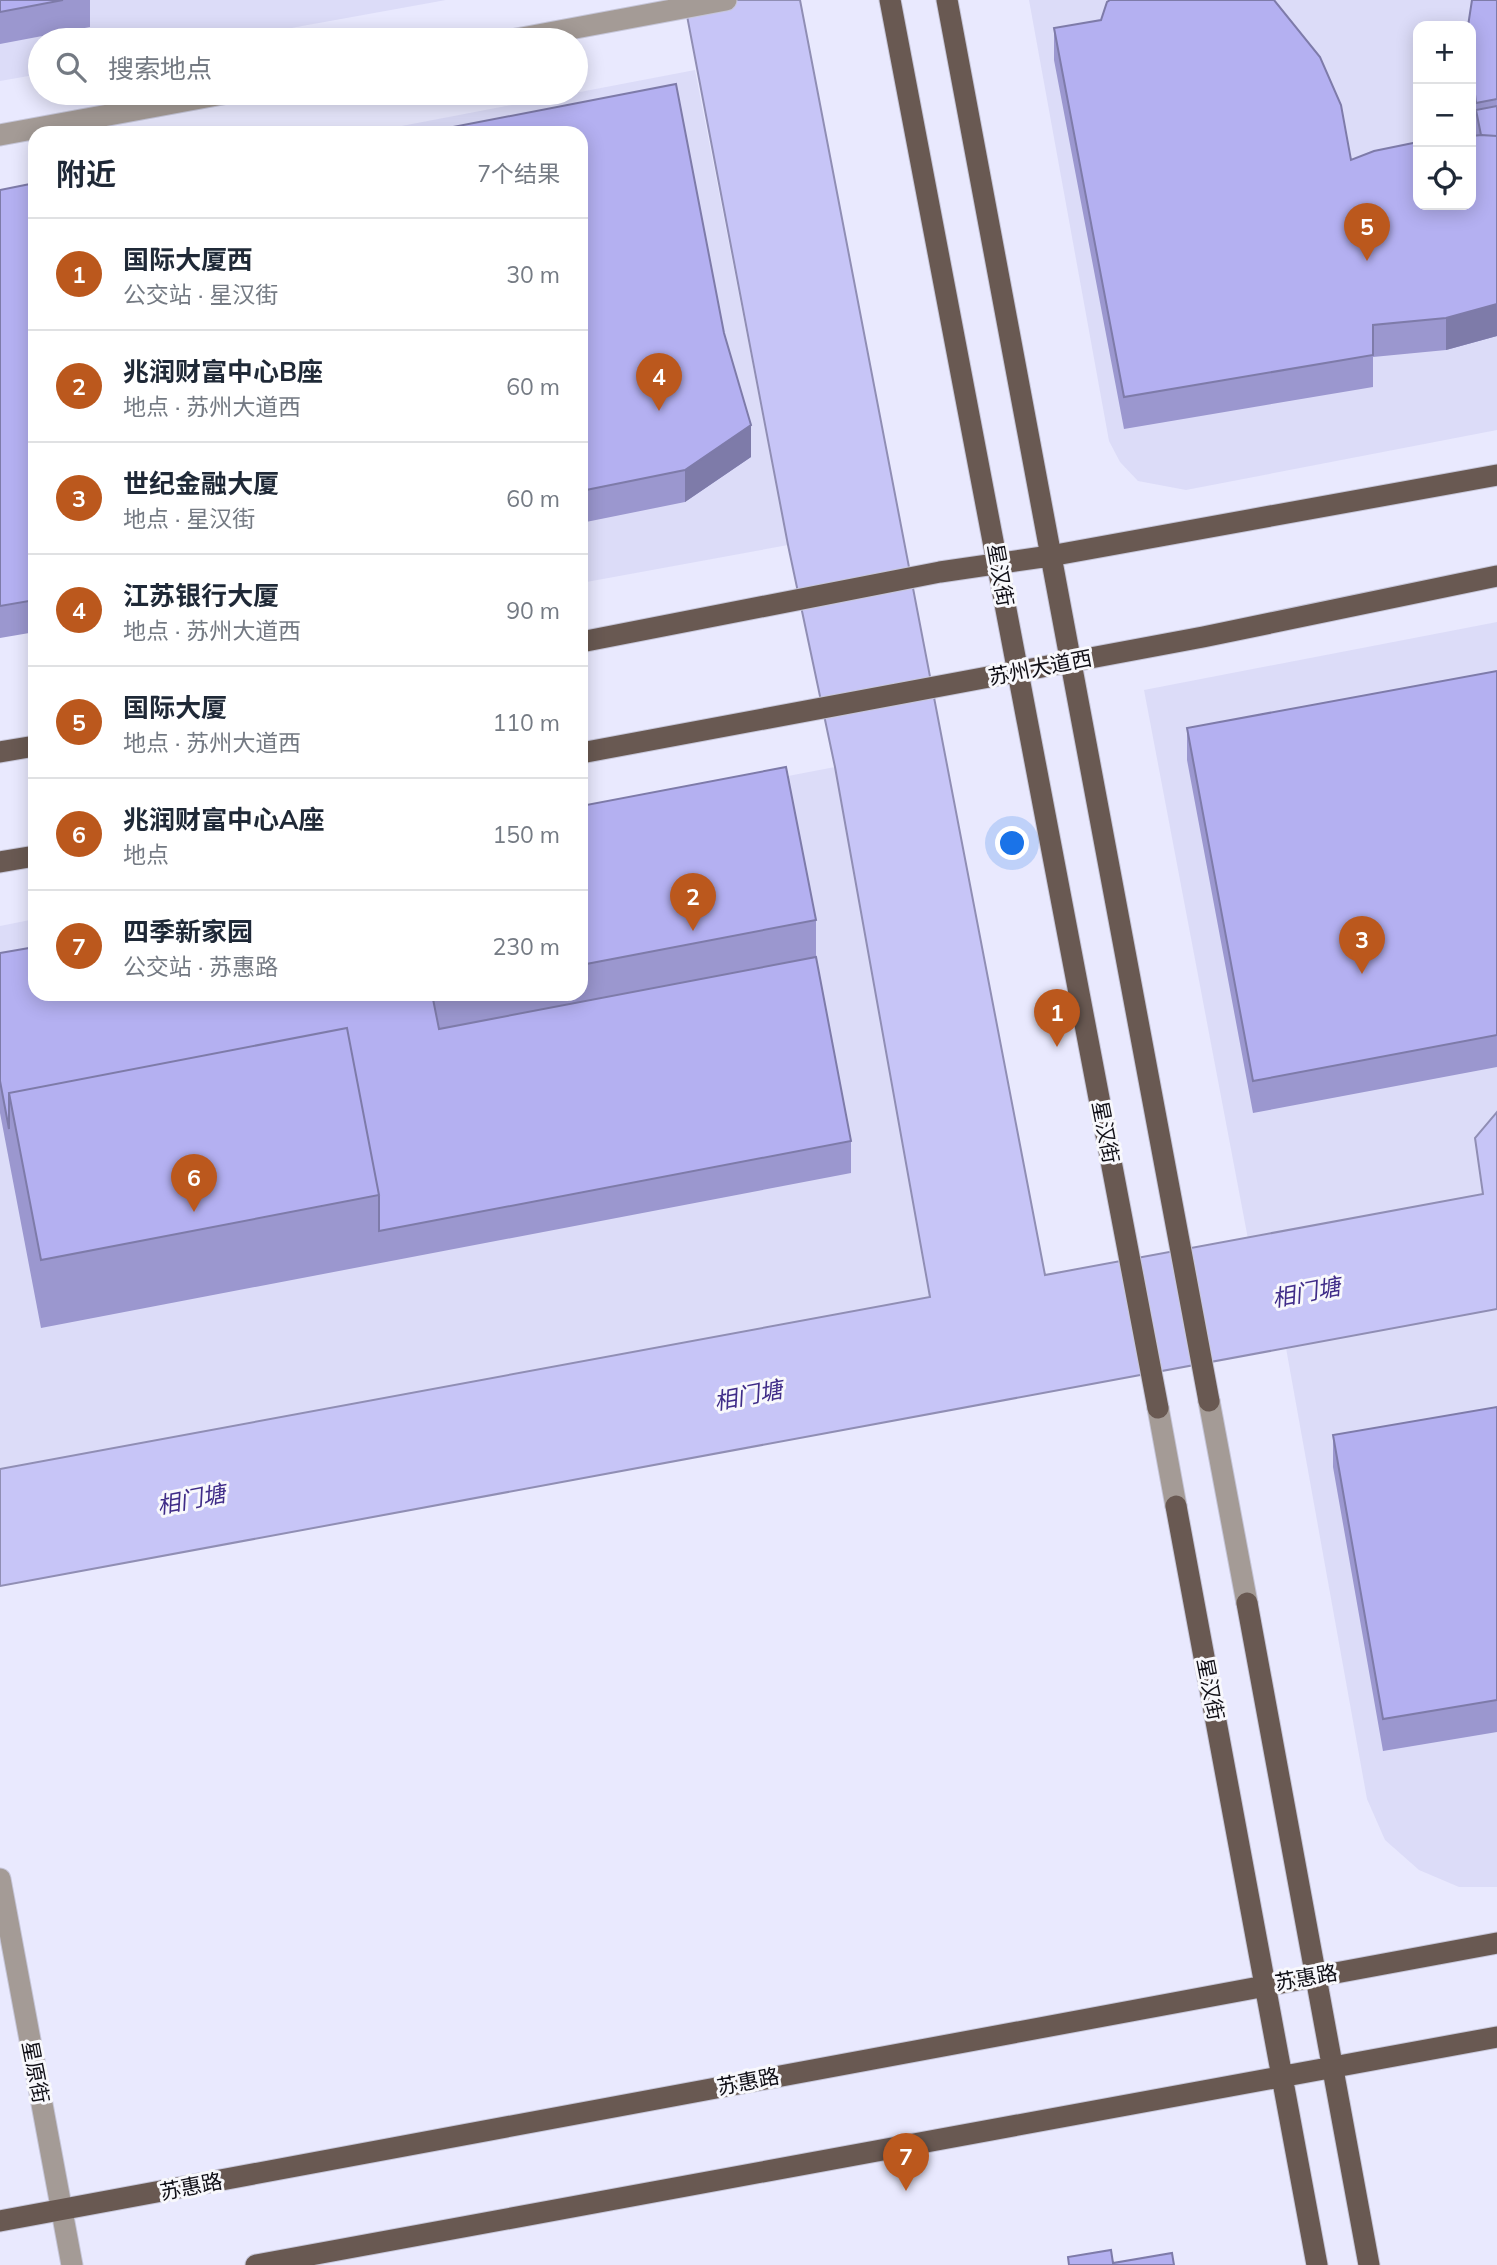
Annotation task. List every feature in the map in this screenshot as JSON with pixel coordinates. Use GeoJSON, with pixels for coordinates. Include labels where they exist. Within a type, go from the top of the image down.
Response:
{"type":"FeatureCollection","features":[{"type":"Feature","properties":{"kind":"main road","name":"星汉街"},"geometry":{"type":"LineString","coordinates":[[890,0],[1158,1408]]}},
{"type":"Feature","properties":{"kind":"main road"},"geometry":{"type":"LineString","coordinates":[[947,0],[1209,1401]]}},
{"type":"Feature","properties":{"kind":"main road"},"geometry":{"type":"LineString","coordinates":[[588,641],[940,572],[999,565],[1497,475]]}},
{"type":"Feature","properties":{"kind":"main road","name":"苏州大道西"},"geometry":{"type":"LineString","coordinates":[[588,752],[1018,672],[1497,576]]}},
{"type":"Feature","properties":{"kind":"main road"},"geometry":{"type":"LineString","coordinates":[[0,752],[28,747]]}},
{"type":"Feature","properties":{"kind":"main road"},"geometry":{"type":"LineString","coordinates":[[0,862],[28,857]]}},
{"type":"Feature","properties":{"kind":"main road","name":"星汉街"},"geometry":{"type":"LineString","coordinates":[[1176,1506],[1317,2265]]}},
{"type":"Feature","properties":{"kind":"main road"},"geometry":{"type":"LineString","coordinates":[[1247,1603],[1369,2265]]}},
{"type":"Feature","properties":{"kind":"main road","name":"苏惠路"},"geometry":{"type":"LineString","coordinates":[[0,2221],[1316,1974],[1497,1943]]}},
{"type":"Feature","properties":{"kind":"main road"},"geometry":{"type":"LineString","coordinates":[[256,2265],[1497,2037]]}},
{"type":"Feature","properties":{"kind":"street"},"geometry":{"type":"LineString","coordinates":[[575,28],[726,0]]}},
{"type":"Feature","properties":{"kind":"street"},"geometry":{"type":"LineString","coordinates":[[49,126],[163,105]]}},
{"type":"Feature","properties":{"kind":"street"},"geometry":{"type":"LineString","coordinates":[[0,135],[28,130]]}},
{"type":"Feature","properties":{"kind":"street"},"geometry":{"type":"LineString","coordinates":[[1209,1401],[1247,1603]]}},
{"type":"Feature","properties":{"kind":"street","name":"星汉街"},"geometry":{"type":"LineString","coordinates":[[1158,1408],[1176,1506]]}},
{"type":"Feature","properties":{"kind":"street","name":"星原街"},"geometry":{"type":"LineString","coordinates":[[0,1879],[72,2265]]}},
{"type":"Feature","properties":{"kind":"shaded area"},"geometry":{"type":"Polygon","coordinates":[[[0,0],[446,0],[291,28],[28,28],[28,76],[0,81],[0,0]]]}},
{"type":"Feature","properties":{"kind":"shaded area"},"geometry":{"type":"Polygon","coordinates":[[[1029,0],[1497,0],[1497,430],[1186,490],[1138,481],[1120,462],[1109,441],[1029,0]]]}},
{"type":"Feature","properties":{"kind":"shaded area"},"geometry":{"type":"Polygon","coordinates":[[[695,70],[788,545],[588,582],[588,126],[402,126],[512,105],[588,105],[588,90],[695,70]]]}},
{"type":"Feature","properties":{"kind":"shaded area"},"geometry":{"type":"Polygon","coordinates":[[[1497,622],[1497,1112],[1475,1139],[1483,1194],[1248,1239],[1144,690],[1497,622]]]}},
{"type":"Feature","properties":{"kind":"shaded area"},"geometry":{"type":"Polygon","coordinates":[[[835,767],[930,1297],[0,1469],[0,926],[28,920],[28,1001],[588,1001],[588,815],[835,767]]]}},
{"type":"Feature","properties":{"kind":"shaded area"},"geometry":{"type":"Polygon","coordinates":[[[1497,1309],[1497,1887],[1459,1887],[1419,1870],[1385,1840],[1367,1799],[1286,1348],[1497,1309]]]}},
{"type":"Feature","properties":{"kind":"water","name":"相门塘"},"geometry":{"type":"Polygon","coordinates":[[[684,0],[800,0],[1045,1275],[1483,1194],[1475,1138],[1497,1112],[1497,1309],[0,1586],[0,1469],[930,1297],[835,767],[788,545],[684,0]]]}},
{"type":"Feature","properties":{"kind":"building"},"geometry":{"type":"Polygon","coordinates":[[[0,0],[63,0],[0,12],[0,0]]]}},
{"type":"Feature","properties":{"kind":"building"},"geometry":{"type":"Polygon","coordinates":[[[1274,0],[1320,57],[1341,105],[1351,160],[1374,151],[1413,143],[1413,210],[1476,210],[1476,136],[1497,136],[1497,304],[1446,318],[1373,325],[1373,355],[1124,397],[1054,28],[1101,20],[1107,2],[1274,0]]]}},
{"type":"Feature","properties":{"kind":"building"},"geometry":{"type":"Polygon","coordinates":[[[1472,0],[1497,0],[1497,99],[1476,103],[1476,21],[1469,21],[1472,0]]]}},
{"type":"Feature","properties":{"kind":"building"},"geometry":{"type":"Polygon","coordinates":[[[676,84],[724,333],[751,425],[685,470],[588,490],[588,126],[458,126],[567,105],[588,105],[588,101],[676,84]]]}},
{"type":"Feature","properties":{"kind":"building"},"geometry":{"type":"Polygon","coordinates":[[[1497,106],[1497,136],[1481,135],[1476,110],[1497,106]]]}},
{"type":"Feature","properties":{"kind":"building"},"geometry":{"type":"Polygon","coordinates":[[[28,184],[28,601],[0,606],[0,190],[28,184]]]}},
{"type":"Feature","properties":{"kind":"building"},"geometry":{"type":"Polygon","coordinates":[[[1497,671],[1497,1035],[1253,1081],[1187,728],[1497,671]]]}},
{"type":"Feature","properties":{"kind":"building"},"geometry":{"type":"Polygon","coordinates":[[[786,767],[816,920],[588,964],[588,805],[786,767]]]}},
{"type":"Feature","properties":{"kind":"building"},"geometry":{"type":"Polygon","coordinates":[[[28,948],[28,1001],[433,1001],[439,1029],[816,957],[851,1141],[379,1231],[379,1195],[347,1028],[9,1093],[9,1129],[0,1081],[0,953],[28,948]]]}},
{"type":"Feature","properties":{"kind":"building"},"geometry":{"type":"Polygon","coordinates":[[[347,1028],[379,1195],[41,1260],[9,1093],[347,1028]]]}},
{"type":"Feature","properties":{"kind":"building"},"geometry":{"type":"Polygon","coordinates":[[[1497,1407],[1497,1700],[1383,1719],[1333,1435],[1497,1407]]]}},
{"type":"Feature","properties":{"kind":"building"},"geometry":{"type":"Polygon","coordinates":[[[1111,2250],[1113,2263],[1172,2253],[1174,2265],[1069,2265],[1068,2257],[1111,2250]]]}},
{"type":"Feature","properties":{"kind":"place","name":"国际大厦"},"geometry":{"type":"Point","coordinates":[1367,261]}},
{"type":"Feature","properties":{"kind":"place","name":"江苏银行大厦"},"geometry":{"type":"Point","coordinates":[659,411]}},
{"type":"Feature","properties":{"kind":"place","name":"兆润财富中心B座"},"geometry":{"type":"Point","coordinates":[693,931]}},
{"type":"Feature","properties":{"kind":"place","name":"世纪金融大厦"},"geometry":{"type":"Point","coordinates":[1362,974]}},
{"type":"Feature","properties":{"kind":"place","name":"国际大厦西"},"geometry":{"type":"Point","coordinates":[1057,1047]}},
{"type":"Feature","properties":{"kind":"place","name":"兆润财富中心A座"},"geometry":{"type":"Point","coordinates":[194,1212]}},
{"type":"Feature","properties":{"kind":"place","name":"四季新家园"},"geometry":{"type":"Point","coordinates":[906,2191]}}]}
